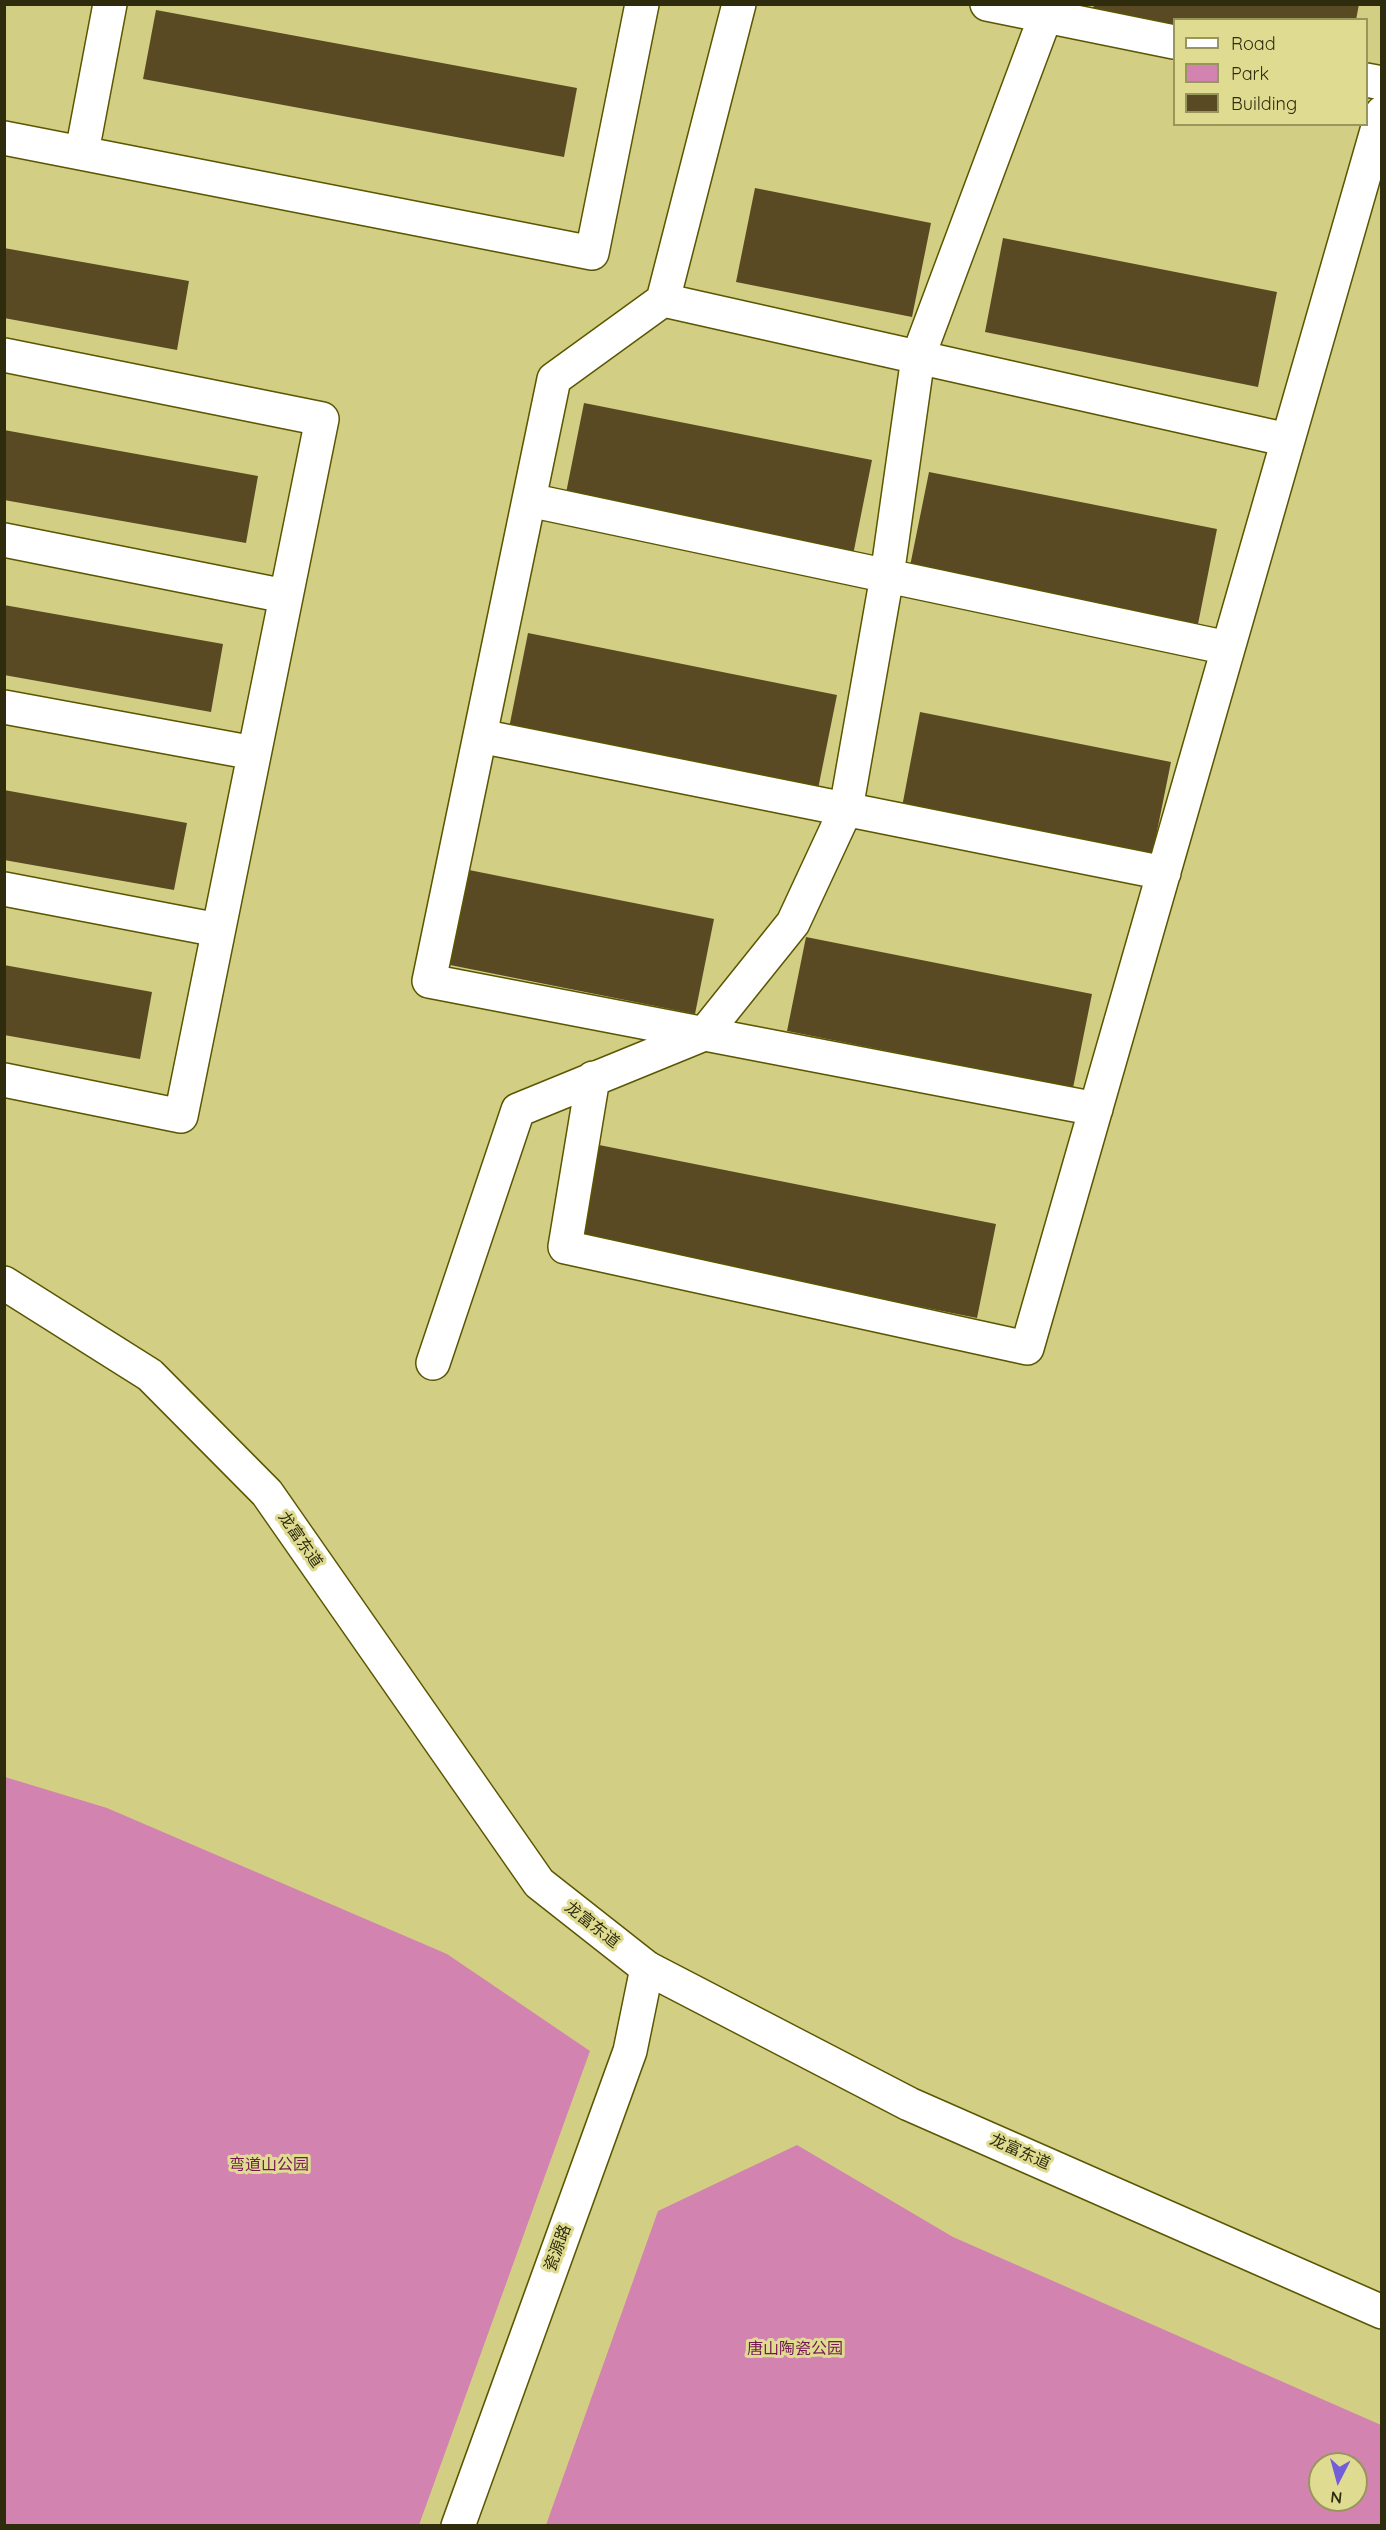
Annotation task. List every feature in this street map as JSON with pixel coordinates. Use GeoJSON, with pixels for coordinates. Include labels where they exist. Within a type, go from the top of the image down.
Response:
{"type":"FeatureCollection","features":[{"type":"Feature","properties":{"kind":"main road"},"geometry":{"type":"LineString","coordinates":[[82,152],[110,4]]}},
{"type":"Feature","properties":{"kind":"main road"},"geometry":{"type":"LineString","coordinates":[[4,138],[592,253],[642,4]]}},
{"type":"Feature","properties":{"kind":"main road"},"geometry":{"type":"LineString","coordinates":[[739,4],[663,300],[555,379],[429,981],[1096,1109]]}},
{"type":"Feature","properties":{"kind":"main road"},"geometry":{"type":"LineString","coordinates":[[987,4],[1048,10],[1173,42]]}},
{"type":"Feature","properties":{"kind":"main road"},"geometry":{"type":"LineString","coordinates":[[433,1363],[519,1110],[704,1034],[793,923],[846,809],[887,576],[918,357],[1048,10]]}},
{"type":"Feature","properties":{"kind":"main road"},"geometry":{"type":"LineString","coordinates":[[593,1078],[565,1247],[1028,1348],[1382,113]]}},
{"type":"Feature","properties":{"kind":"main road"},"geometry":{"type":"LineString","coordinates":[[663,300],[1287,440]]}},
{"type":"Feature","properties":{"kind":"main road"},"geometry":{"type":"LineString","coordinates":[[4,355],[322,419],[181,1116],[4,1080]]}},
{"type":"Feature","properties":{"kind":"main road"},"geometry":{"type":"LineString","coordinates":[[529,500],[1228,648]]}},
{"type":"Feature","properties":{"kind":"main road"},"geometry":{"type":"LineString","coordinates":[[4,540],[285,596]]}},
{"type":"Feature","properties":{"kind":"main road"},"geometry":{"type":"LineString","coordinates":[[4,707],[254,753]]}},
{"type":"Feature","properties":{"kind":"main road"},"geometry":{"type":"LineString","coordinates":[[480,736],[1164,873]]}},
{"type":"Feature","properties":{"kind":"main road"},"geometry":{"type":"LineString","coordinates":[[4,888],[218,930]]}},
{"type":"Feature","properties":{"kind":"main road","name":"龙富东道"},"geometry":{"type":"LineString","coordinates":[[4,1283],[150,1375],[267,1493],[539,1883],[647,1968],[909,2104],[1382,2312]]}},
{"type":"Feature","properties":{"kind":"main road","name":"瓷源路"},"geometry":{"type":"LineString","coordinates":[[458,2526],[630,2052],[647,1968]]}},
{"type":"Feature","properties":{"kind":"green space","name":"弯道山公园"},"geometry":{"type":"Polygon","coordinates":[[[5,1777],[107,1808],[447,1954],[590,2051],[419,2525],[5,2525],[5,1777]]]}},
{"type":"Feature","properties":{"kind":"green space","name":"唐山陶瓷公园"},"geometry":{"type":"Polygon","coordinates":[[[797,2145],[953,2237],[1381,2425],[1381,2525],[546,2525],[658,2211],[797,2145]]]}},
{"type":"Feature","properties":{"kind":"building"},"geometry":{"type":"Polygon","coordinates":[[[1094,4],[1359,4],[1356,18],[1173,18],[1173,25],[1093,9],[1094,4]]]}},
{"type":"Feature","properties":{"kind":"building"},"geometry":{"type":"Polygon","coordinates":[[[156,10],[577,88],[564,157],[143,79],[156,10]]]}},
{"type":"Feature","properties":{"kind":"building"},"geometry":{"type":"Polygon","coordinates":[[[755,188],[931,223],[912,317],[736,282],[755,188]]]}},
{"type":"Feature","properties":{"kind":"building"},"geometry":{"type":"Polygon","coordinates":[[[1003,238],[1277,292],[1258,387],[985,332],[1003,238]]]}},
{"type":"Feature","properties":{"kind":"building"},"geometry":{"type":"Polygon","coordinates":[[[4,248],[189,281],[177,350],[4,318],[4,248]]]}},
{"type":"Feature","properties":{"kind":"building"},"geometry":{"type":"Polygon","coordinates":[[[584,403],[872,460],[853,555],[565,498],[584,403]]]}},
{"type":"Feature","properties":{"kind":"building"},"geometry":{"type":"Polygon","coordinates":[[[4,430],[258,476],[246,543],[4,500],[4,430]]]}},
{"type":"Feature","properties":{"kind":"building"},"geometry":{"type":"Polygon","coordinates":[[[929,472],[1217,529],[1198,624],[910,566],[929,472]]]}},
{"type":"Feature","properties":{"kind":"building"},"geometry":{"type":"Polygon","coordinates":[[[4,605],[223,644],[211,712],[4,675],[4,605]]]}},
{"type":"Feature","properties":{"kind":"building"},"geometry":{"type":"Polygon","coordinates":[[[528,633],[837,695],[818,789],[509,728],[528,633]]]}},
{"type":"Feature","properties":{"kind":"building"},"geometry":{"type":"Polygon","coordinates":[[[920,712],[1171,762],[1152,856],[902,807],[920,712]]]}},
{"type":"Feature","properties":{"kind":"building"},"geometry":{"type":"Polygon","coordinates":[[[4,790],[187,823],[174,890],[4,860],[4,790]]]}},
{"type":"Feature","properties":{"kind":"building"},"geometry":{"type":"Polygon","coordinates":[[[464,869],[714,919],[695,1014],[445,964],[464,869]]]}},
{"type":"Feature","properties":{"kind":"building"},"geometry":{"type":"Polygon","coordinates":[[[806,937],[1092,994],[1073,1088],[787,1031],[806,937]]]}},
{"type":"Feature","properties":{"kind":"building"},"geometry":{"type":"Polygon","coordinates":[[[4,965],[152,992],[140,1059],[4,1035],[4,965]]]}},
{"type":"Feature","properties":{"kind":"building"},"geometry":{"type":"Polygon","coordinates":[[[579,1141],[996,1224],[977,1318],[560,1235],[579,1141]]]}}]}
